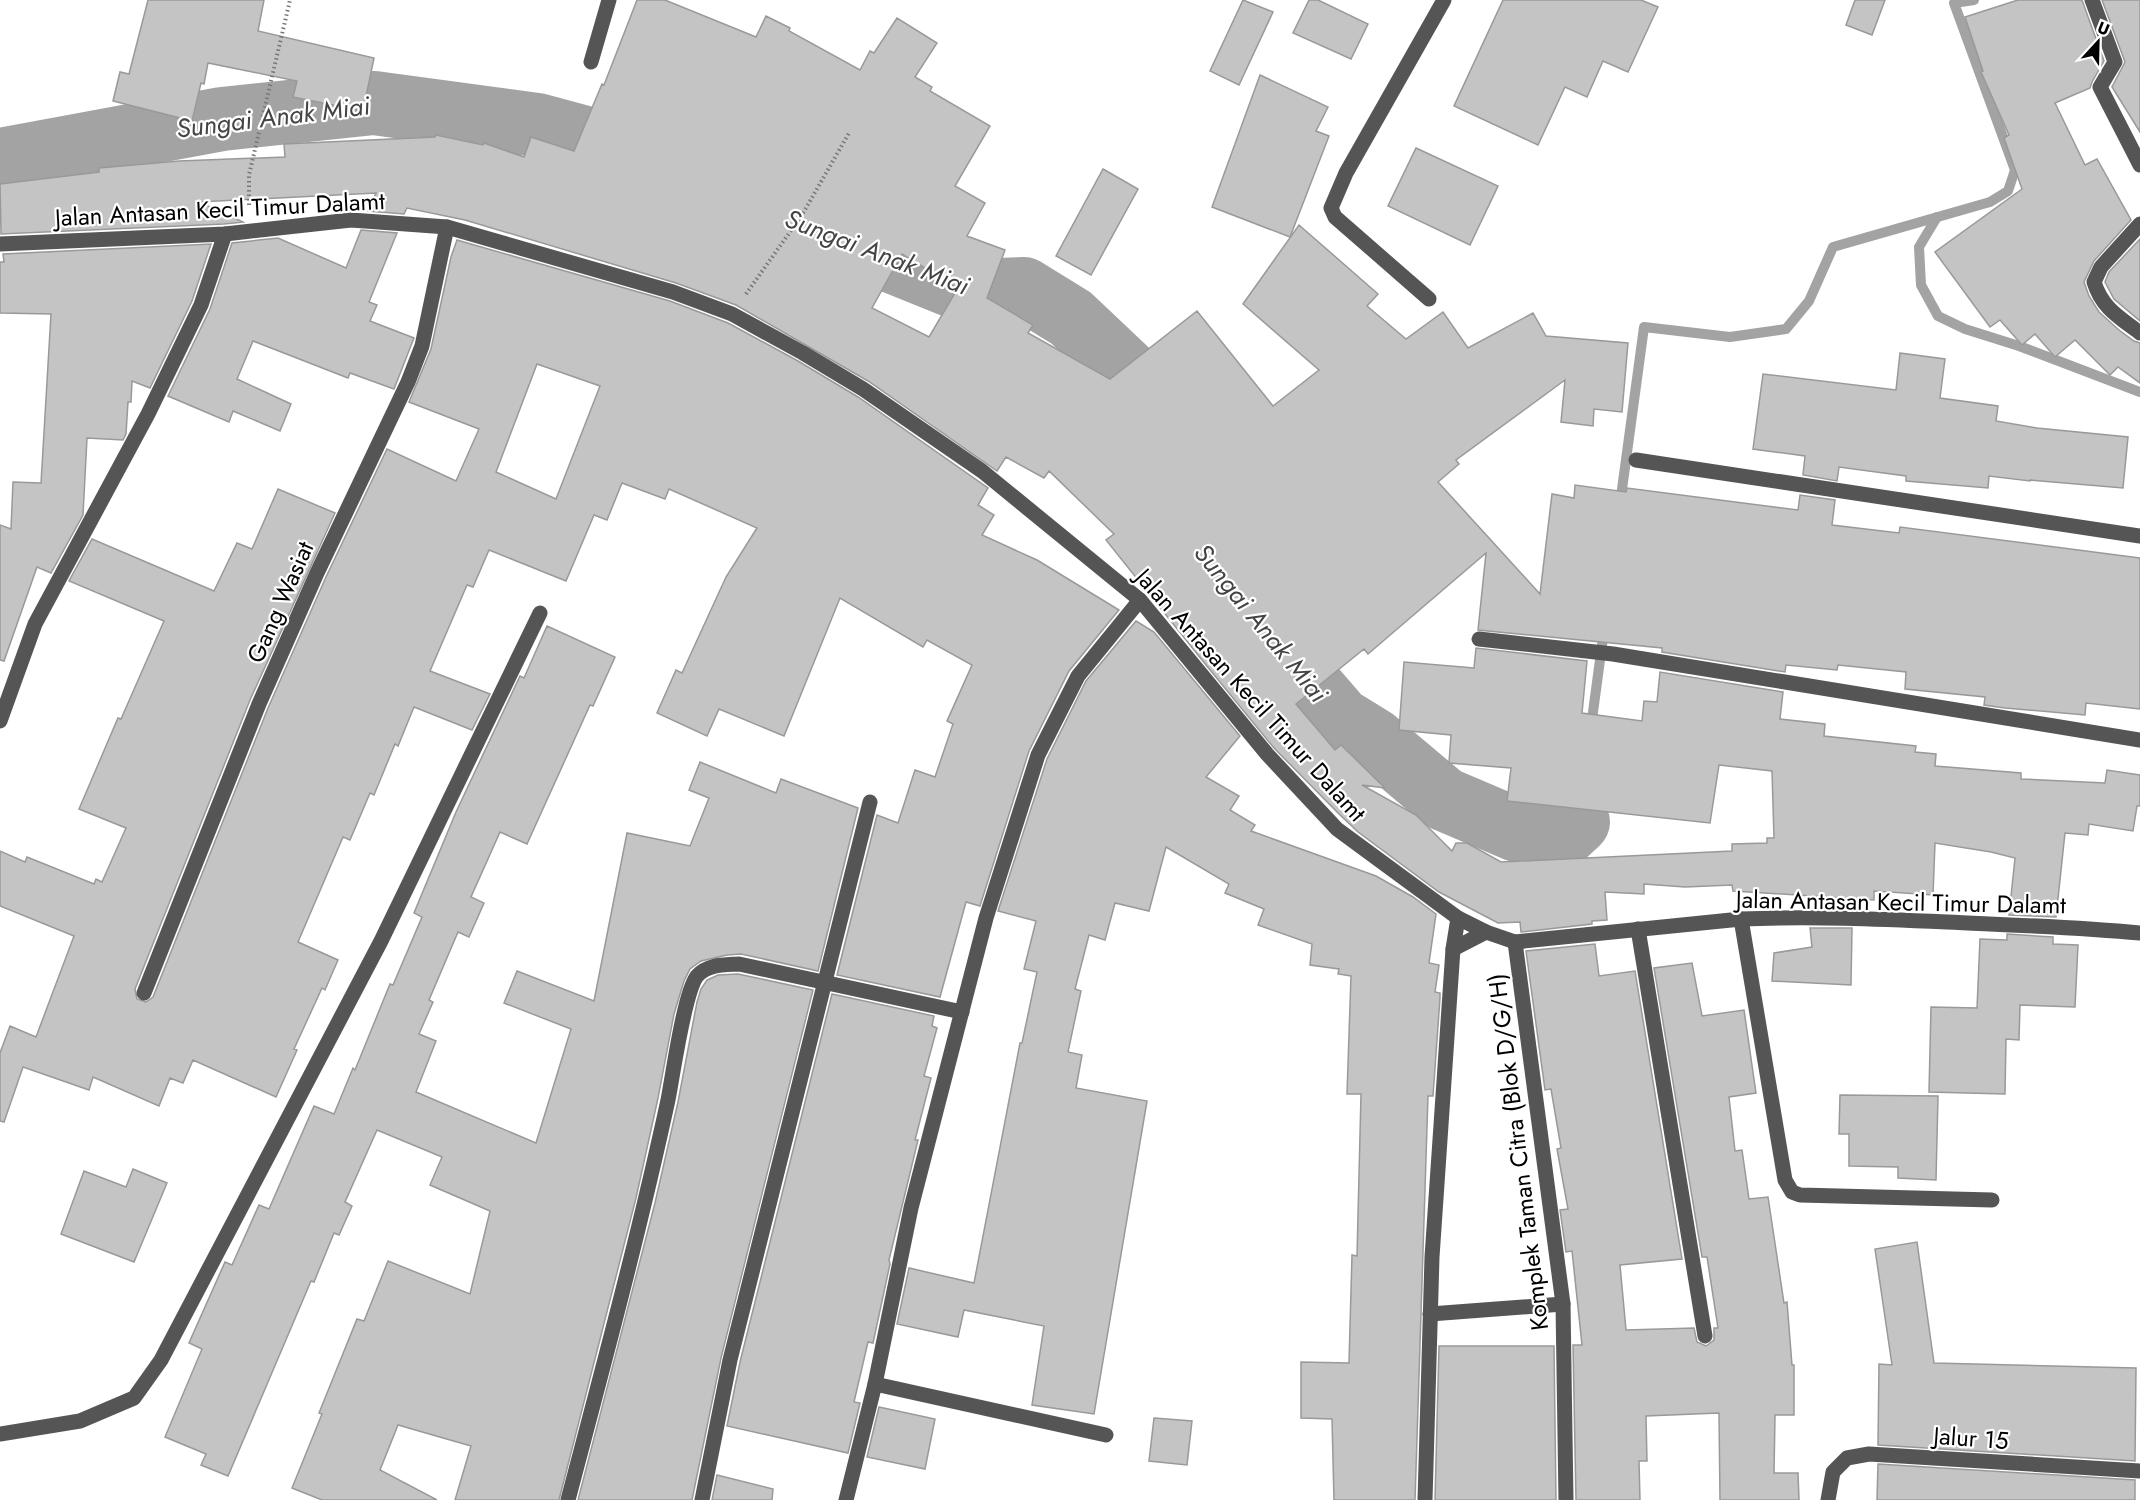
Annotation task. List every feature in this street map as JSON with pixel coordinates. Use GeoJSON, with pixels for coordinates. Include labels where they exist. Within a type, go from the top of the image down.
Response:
{"type":"FeatureCollection","features":[{"type":"Feature","properties":{"kind":"street"},"geometry":{"type":"LineString","coordinates":[[591,62],[609,0]]}},
{"type":"Feature","properties":{"kind":"street"},"geometry":{"type":"LineString","coordinates":[[1429,298],[1335,217],[1331,208],[1346,173],[1444,0]]}},
{"type":"Feature","properties":{"kind":"street"},"geometry":{"type":"LineString","coordinates":[[2092,0],[2115,62],[2100,87],[2140,165]]}},
{"type":"Feature","properties":{"kind":"street","name":"Jalan Antasan Kecil Timur Dalamt"},"geometry":{"type":"LineString","coordinates":[[0,244],[15,241],[225,234],[351,220],[447,227],[673,292],[732,314],[863,389],[982,471],[1140,600],[1267,754],[1337,830],[1458,918],[1486,932],[1515,942],[1778,917],[2085,928],[2140,933]]}},
{"type":"Feature","properties":{"kind":"street"},"geometry":{"type":"LineString","coordinates":[[2140,224],[2101,267],[2094,282],[2099,297],[2115,314],[2140,333]]}},
{"type":"Feature","properties":{"kind":"street","name":"Gang Wasiat"},"geometry":{"type":"LineString","coordinates":[[144,993],[259,704],[317,573],[408,382],[422,346],[447,227]]}},
{"type":"Feature","properties":{"kind":"street"},"geometry":{"type":"LineString","coordinates":[[0,721],[35,624],[148,414],[196,315],[225,234]]}},
{"type":"Feature","properties":{"kind":"street"},"geometry":{"type":"LineString","coordinates":[[1636,460],[2140,536]]}},
{"type":"Feature","properties":{"kind":"street"},"geometry":{"type":"LineString","coordinates":[[846,1500],[874,1384],[911,1208],[986,918],[1038,755],[1078,676],[1140,600]]}},
{"type":"Feature","properties":{"kind":"street"},"geometry":{"type":"LineString","coordinates":[[0,1434],[80,1421],[134,1398],[161,1360],[381,941],[540,613]]}},
{"type":"Feature","properties":{"kind":"street"},"geometry":{"type":"LineString","coordinates":[[1479,639],[1607,653],[2140,740]]}},
{"type":"Feature","properties":{"kind":"street"},"geometry":{"type":"LineString","coordinates":[[702,1500],[730,1360],[870,802]]}},
{"type":"Feature","properties":{"kind":"street"},"geometry":{"type":"LineString","coordinates":[[1425,1500],[1432,1257],[1453,949],[1458,918]]}},
{"type":"Feature","properties":{"kind":"street"},"geometry":{"type":"LineString","coordinates":[[1741,919],[1785,1180],[1792,1192],[1800,1195],[1992,1200]]}},
{"type":"Feature","properties":{"kind":"street"},"geometry":{"type":"LineString","coordinates":[[1638,929],[1705,1336]]}},
{"type":"Feature","properties":{"kind":"street"},"geometry":{"type":"LineString","coordinates":[[1453,949],[1486,932]]}},
{"type":"Feature","properties":{"kind":"street","name":"Komplek Taman Citra (Blok D/G/H)"},"geometry":{"type":"LineString","coordinates":[[1515,942],[1563,1304],[1566,1500]]}},
{"type":"Feature","properties":{"kind":"street"},"geometry":{"type":"LineString","coordinates":[[568,1500],[616,1317],[668,1100],[687,1001],[696,977],[710,966],[739,964],[962,1012]]}},
{"type":"Feature","properties":{"kind":"street"},"geometry":{"type":"LineString","coordinates":[[1430,1314],[1563,1304]]}},
{"type":"Feature","properties":{"kind":"street"},"geometry":{"type":"LineString","coordinates":[[874,1384],[1106,1435]]}},
{"type":"Feature","properties":{"kind":"street","name":"Jalur 15"},"geometry":{"type":"LineString","coordinates":[[1828,1500],[1833,1472],[1847,1458],[1869,1454],[2140,1471]]}},
{"type":"Feature","properties":{"kind":"path"},"geometry":{"type":"LineString","coordinates":[[249,175],[290,0]]}},
{"type":"Feature","properties":{"kind":"path"},"geometry":{"type":"LineString","coordinates":[[732,314],[802,215],[849,133]]}},
{"type":"Feature","properties":{"kind":"building"},"geometry":{"type":"Polygon","coordinates":[[[148,0],[264,0],[258,31],[374,58],[363,111],[293,97],[297,81],[208,63],[192,121],[113,101],[120,72],[129,74],[148,0]]]}},
{"type":"Feature","properties":{"kind":"building"},"geometry":{"type":"Polygon","coordinates":[[[637,0],[665,0],[756,37],[766,16],[860,70],[870,51],[874,53],[897,18],[937,43],[915,77],[932,87],[930,91],[990,126],[955,186],[985,203],[967,236],[1005,250],[987,298],[1033,325],[1028,333],[1110,379],[1197,311],[1273,406],[1319,370],[1243,304],[1299,225],[1378,294],[1367,306],[1406,339],[1443,312],[1468,348],[1533,313],[1546,336],[1628,343],[1622,412],[1594,409],[1593,426],[1561,422],[1565,380],[1456,460],[1459,464],[1438,482],[1540,594],[1552,494],[1574,498],[1575,485],[1626,492],[1627,488],[1798,510],[1800,495],[1835,500],[1832,525],[1899,533],[1900,527],[2140,558],[2140,709],[2086,703],[2085,715],[1984,705],[1985,697],[1905,689],[1906,672],[1838,665],[1837,670],[1786,665],[1785,672],[1662,652],[1662,648],[1478,630],[1486,553],[1368,654],[1364,649],[1296,704],[1335,750],[1341,745],[1385,788],[1362,785],[1416,815],[1452,851],[1456,843],[1467,843],[1501,862],[1732,851],[1732,844],[1767,843],[1767,838],[1774,838],[1772,771],[1719,765],[1710,823],[1507,801],[1511,768],[1449,763],[1451,735],[1399,730],[1404,662],[1474,668],[1476,648],[1587,661],[1582,713],[1642,721],[1644,701],[1657,702],[1660,672],[1783,692],[1780,719],[1825,724],[1824,736],[1916,746],[1915,752],[1936,754],[1935,766],[2021,773],[2021,779],[2105,783],[2107,770],[2140,775],[2140,806],[2137,806],[2133,831],[2089,824],[2088,835],[2065,833],[2056,917],[2009,915],[2015,858],[1935,843],[1933,895],[1874,891],[1874,900],[1733,891],[1732,885],[1685,887],[1644,884],[1644,894],[1605,892],[1607,920],[1592,921],[1592,924],[1521,932],[1520,922],[1498,923],[1439,892],[1358,832],[1339,814],[1274,748],[1206,665],[1106,540],[1114,534],[1049,471],[1044,478],[1006,457],[997,471],[868,381],[736,305],[676,283],[465,220],[407,208],[404,214],[368,211],[376,193],[199,202],[243,222],[1,234],[0,184],[99,172],[99,168],[179,161],[285,157],[284,144],[435,137],[436,135],[483,145],[484,143],[524,157],[531,137],[574,151],[602,84],[604,85],[637,0]],[[902,254],[872,308],[929,337],[958,288],[902,254]]]}},
{"type":"Feature","properties":{"kind":"building"},"geometry":{"type":"Polygon","coordinates":[[[1243,0],[1273,12],[1239,85],[1210,71],[1243,0]]]}},
{"type":"Feature","properties":{"kind":"building"},"geometry":{"type":"Polygon","coordinates":[[[1309,0],[1318,0],[1368,24],[1351,59],[1293,33],[1309,0]]]}},
{"type":"Feature","properties":{"kind":"building"},"geometry":{"type":"Polygon","coordinates":[[[1503,0],[1641,0],[1658,7],[1628,72],[1603,61],[1587,97],[1565,87],[1538,145],[1454,106],[1503,0]]]}},
{"type":"Feature","properties":{"kind":"building"},"geometry":{"type":"Polygon","coordinates":[[[1855,0],[1885,0],[1872,35],[1846,25],[1855,0]]]}},
{"type":"Feature","properties":{"kind":"building"},"geometry":{"type":"Polygon","coordinates":[[[2018,0],[2082,0],[2104,61],[2090,88],[2055,103],[2085,165],[2097,159],[2131,220],[2094,261],[2084,282],[2099,312],[2119,330],[2140,343],[2140,383],[2118,367],[2110,375],[2075,340],[2055,357],[2035,334],[2022,345],[2000,320],[1990,327],[1935,252],[2022,189],[2004,138],[2009,135],[1981,72],[1983,71],[1965,17],[2018,0]]]}},
{"type":"Feature","properties":{"kind":"building"},"geometry":{"type":"Polygon","coordinates":[[[2102,0],[2140,0],[2140,132],[2112,87],[2125,62],[2102,0]]]}},
{"type":"Feature","properties":{"kind":"building"},"geometry":{"type":"Polygon","coordinates":[[[1260,75],[1328,107],[1316,131],[1329,136],[1290,237],[1212,207],[1260,75]]]}},
{"type":"Feature","properties":{"kind":"building"},"geometry":{"type":"Polygon","coordinates":[[[1416,148],[1498,186],[1470,245],[1388,206],[1416,148]]]}},
{"type":"Feature","properties":{"kind":"building"},"geometry":{"type":"Polygon","coordinates":[[[1103,169],[1138,189],[1091,275],[1056,256],[1103,169]]]}},
{"type":"Feature","properties":{"kind":"building"},"geometry":{"type":"Polygon","coordinates":[[[361,230],[397,233],[369,302],[377,305],[370,321],[414,338],[394,389],[350,373],[348,378],[253,341],[237,379],[291,404],[280,431],[233,411],[229,422],[168,396],[210,309],[232,243],[278,238],[346,268],[361,230]]]}},
{"type":"Feature","properties":{"kind":"building"},"geometry":{"type":"Polygon","coordinates":[[[2140,239],[2140,321],[2114,299],[2105,282],[2109,272],[2140,239]]]}},
{"type":"Feature","properties":{"kind":"building"},"geometry":{"type":"Polygon","coordinates":[[[457,240],[670,301],[728,323],[858,397],[988,488],[978,505],[994,515],[982,535],[1037,560],[1119,610],[1069,671],[1029,751],[980,906],[966,902],[940,997],[837,975],[877,815],[898,823],[915,770],[935,777],[953,724],[947,721],[972,665],[927,640],[923,647],[840,598],[784,736],[719,709],[707,736],[657,713],[676,670],[682,673],[726,577],[757,528],[669,489],[665,499],[622,483],[607,520],[594,515],[566,581],[489,550],[473,587],[467,585],[430,671],[490,694],[472,730],[414,707],[398,746],[395,744],[374,795],[370,793],[350,840],[343,837],[298,942],[338,960],[325,990],[322,988],[294,1049],[297,1050],[276,1097],[193,1060],[183,1083],[170,1078],[159,1106],[93,1077],[89,1090],[23,1067],[4,1122],[0,1121],[0,1053],[10,1026],[36,1037],[74,936],[0,906],[0,851],[25,862],[27,857],[94,884],[96,879],[102,882],[126,828],[79,809],[118,718],[121,719],[164,621],[69,581],[92,539],[214,591],[237,543],[252,549],[278,489],[335,513],[250,700],[135,989],[137,999],[146,1002],[153,997],[268,708],[326,577],[387,449],[456,481],[479,429],[409,402],[431,349],[451,257],[457,240]],[[537,364],[496,472],[556,499],[600,386],[537,364]]]}},
{"type":"Feature","properties":{"kind":"building"},"geometry":{"type":"Polygon","coordinates":[[[211,244],[192,301],[150,388],[132,381],[131,402],[128,402],[126,434],[123,440],[87,438],[83,515],[51,573],[37,567],[4,661],[0,660],[0,525],[11,529],[13,482],[41,483],[51,314],[0,313],[0,262],[4,262],[3,254],[211,244]]]}},
{"type":"Feature","properties":{"kind":"building"},"geometry":{"type":"Polygon","coordinates":[[[1900,353],[1945,359],[1940,398],[1998,406],[1996,421],[2037,428],[2128,437],[2123,488],[1989,476],[1988,488],[1906,481],[1906,476],[1839,467],[1837,481],[1803,475],[1805,456],[1753,449],[1763,374],[1896,390],[1900,353]]]}},
{"type":"Feature","properties":{"kind":"building"},"geometry":{"type":"Polygon","coordinates":[[[1136,621],[1154,632],[1240,736],[1206,777],[1239,796],[1230,810],[1255,825],[1251,831],[1376,876],[1413,897],[1436,914],[1429,963],[1439,965],[1435,992],[1440,993],[1440,998],[1433,1096],[1428,1096],[1415,1500],[1334,1500],[1332,1419],[1301,1418],[1301,1362],[1349,1363],[1352,1255],[1357,1256],[1361,1094],[1347,1094],[1351,976],[1338,974],[1339,969],[1310,965],[1312,944],[1258,925],[1264,909],[1225,893],[1229,884],[1166,847],[1149,911],[1115,903],[1105,940],[1089,935],[1075,989],[1081,991],[1068,1052],[1082,1055],[1076,1088],[1147,1101],[1094,1414],[1032,1405],[1044,1326],[964,1310],[958,1337],[897,1324],[909,1268],[974,1283],[1020,1043],[1022,1043],[1037,972],[1024,969],[1036,921],[998,911],[1047,759],[1086,681],[1136,621]]]}},
{"type":"Feature","properties":{"kind":"building"},"geometry":{"type":"Polygon","coordinates":[[[547,626],[615,657],[593,706],[590,705],[527,844],[500,832],[471,897],[484,903],[469,937],[458,932],[429,1000],[433,1002],[419,1034],[436,1041],[416,1092],[536,1143],[571,1029],[504,1003],[517,971],[594,1001],[627,833],[690,846],[709,798],[689,790],[700,762],[776,793],[781,779],[858,808],[818,971],[741,954],[727,955],[701,961],[690,969],[684,981],[674,1014],[636,1198],[559,1500],[455,1500],[471,1446],[398,1425],[380,1470],[437,1500],[322,1500],[292,1488],[357,1319],[364,1321],[388,1261],[470,1294],[490,1211],[430,1185],[442,1157],[377,1130],[345,1202],[352,1206],[339,1235],[334,1233],[314,1282],[311,1281],[228,1476],[201,1465],[206,1454],[165,1437],[202,1349],[189,1343],[225,1262],[232,1265],[259,1205],[269,1209],[314,1106],[334,1114],[353,1068],[355,1070],[390,984],[393,985],[422,917],[414,913],[456,812],[520,676],[524,678],[547,626]]]}},
{"type":"Feature","properties":{"kind":"building"},"geometry":{"type":"Polygon","coordinates":[[[1810,928],[1852,928],[1851,985],[1772,981],[1774,953],[1812,947],[1810,928]]]}},
{"type":"Feature","properties":{"kind":"building"},"geometry":{"type":"Polygon","coordinates":[[[2007,934],[2053,937],[2053,944],[2078,945],[2075,1007],[2020,1005],[2019,1040],[2006,1039],[2005,1094],[1929,1092],[1931,1007],[1977,1008],[1980,939],[2007,940],[2007,934]]]}},
{"type":"Feature","properties":{"kind":"building"},"geometry":{"type":"Polygon","coordinates":[[[1595,944],[1599,976],[1635,971],[1682,1259],[1620,1265],[1626,1330],[1694,1328],[1697,1342],[1706,1346],[1714,1340],[1714,1328],[1718,1328],[1707,1257],[1702,1257],[1654,968],[1692,963],[1702,1016],[1744,1010],[1756,1093],[1729,1097],[1735,1151],[1742,1150],[1749,1199],[1768,1197],[1784,1303],[1787,1302],[1792,1365],[1794,1365],[1794,1415],[1775,1415],[1774,1473],[1798,1473],[1799,1500],[1720,1500],[1719,1413],[1646,1416],[1647,1461],[1639,1461],[1640,1500],[1576,1500],[1573,1345],[1582,1345],[1572,1251],[1566,1252],[1560,1210],[1568,1209],[1557,1149],[1561,1148],[1551,1089],[1545,1090],[1526,951],[1595,944]]]}},
{"type":"Feature","properties":{"kind":"building"},"geometry":{"type":"Polygon","coordinates":[[[738,974],[813,990],[721,1358],[692,1500],[578,1500],[655,1203],[678,1102],[697,1002],[707,980],[718,975],[738,974]]]}},
{"type":"Feature","properties":{"kind":"building"},"geometry":{"type":"Polygon","coordinates":[[[832,994],[934,1016],[932,1026],[937,1028],[924,1076],[931,1078],[915,1140],[918,1140],[889,1260],[873,1343],[868,1342],[854,1402],[860,1403],[848,1453],[727,1426],[740,1362],[832,994]]]}},
{"type":"Feature","properties":{"kind":"building"},"geometry":{"type":"Polygon","coordinates":[[[1840,1095],[1938,1096],[1936,1180],[1898,1178],[1898,1167],[1849,1166],[1849,1134],[1839,1134],[1840,1095]]]}},
{"type":"Feature","properties":{"kind":"building"},"geometry":{"type":"Polygon","coordinates":[[[133,1169],[167,1183],[134,1262],[61,1234],[84,1171],[126,1187],[133,1169]]]}},
{"type":"Feature","properties":{"kind":"building"},"geometry":{"type":"Polygon","coordinates":[[[1917,1242],[1934,1363],[2136,1368],[2135,1461],[1878,1445],[1879,1364],[1892,1365],[1875,1249],[1917,1242]]]}},
{"type":"Feature","properties":{"kind":"building"},"geometry":{"type":"Polygon","coordinates":[[[1439,1346],[1554,1346],[1556,1500],[1435,1500],[1439,1346]]]}},
{"type":"Feature","properties":{"kind":"building"},"geometry":{"type":"Polygon","coordinates":[[[879,1407],[935,1419],[925,1469],[867,1457],[879,1407]]]}},
{"type":"Feature","properties":{"kind":"building"},"geometry":{"type":"Polygon","coordinates":[[[1154,1418],[1192,1421],[1187,1465],[1149,1461],[1154,1418]]]}},
{"type":"Feature","properties":{"kind":"building"},"geometry":{"type":"Polygon","coordinates":[[[1878,1464],[2135,1480],[2135,1500],[1877,1500],[1878,1464]]]}},
{"type":"Feature","properties":{"kind":"building"},"geometry":{"type":"Polygon","coordinates":[[[717,1475],[773,1489],[772,1500],[712,1500],[717,1475]]]}},
{"type":"Feature","properties":{"kind":"waterway"},"geometry":{"type":"LineString","coordinates":[[1620,504],[1644,327],[1730,337],[1786,329],[1809,301],[1833,247],[1990,202],[2008,191],[2015,170],[1954,3],[1974,0]]}},
{"type":"Feature","properties":{"kind":"waterway","name":"Sungai Anak Miai"},"geometry":{"type":"LineString","coordinates":[[0,160],[222,119],[374,103],[537,125],[600,142],[664,166]]}},
{"type":"Feature","properties":{"kind":"waterway"},"geometry":{"type":"LineString","coordinates":[[1937,217],[1919,247],[1921,285],[1938,316],[1965,329],[2019,346],[2140,392]]}},
{"type":"Feature","properties":{"kind":"waterway","name":"Sungai Anak Miai"},"geometry":{"type":"LineString","coordinates":[[815,230],[966,291],[1024,289],[1071,318],[1126,370],[1155,452]]}},
{"type":"Feature","properties":{"kind":"waterway","name":"Sungai Anak Miai"},"geometry":{"type":"LineString","coordinates":[[1257,623],[1340,719],[1374,740],[1444,799],[1517,830],[1564,835],[1578,822]]}},
{"type":"Feature","properties":{"kind":"waterway"},"geometry":{"type":"LineString","coordinates":[[1591,727],[1604,630]]}},
{"type":"Feature","properties":{"kind":"waterway"},"geometry":{"type":"LineString","coordinates":[[1578,822],[1581,796]]}}]}
